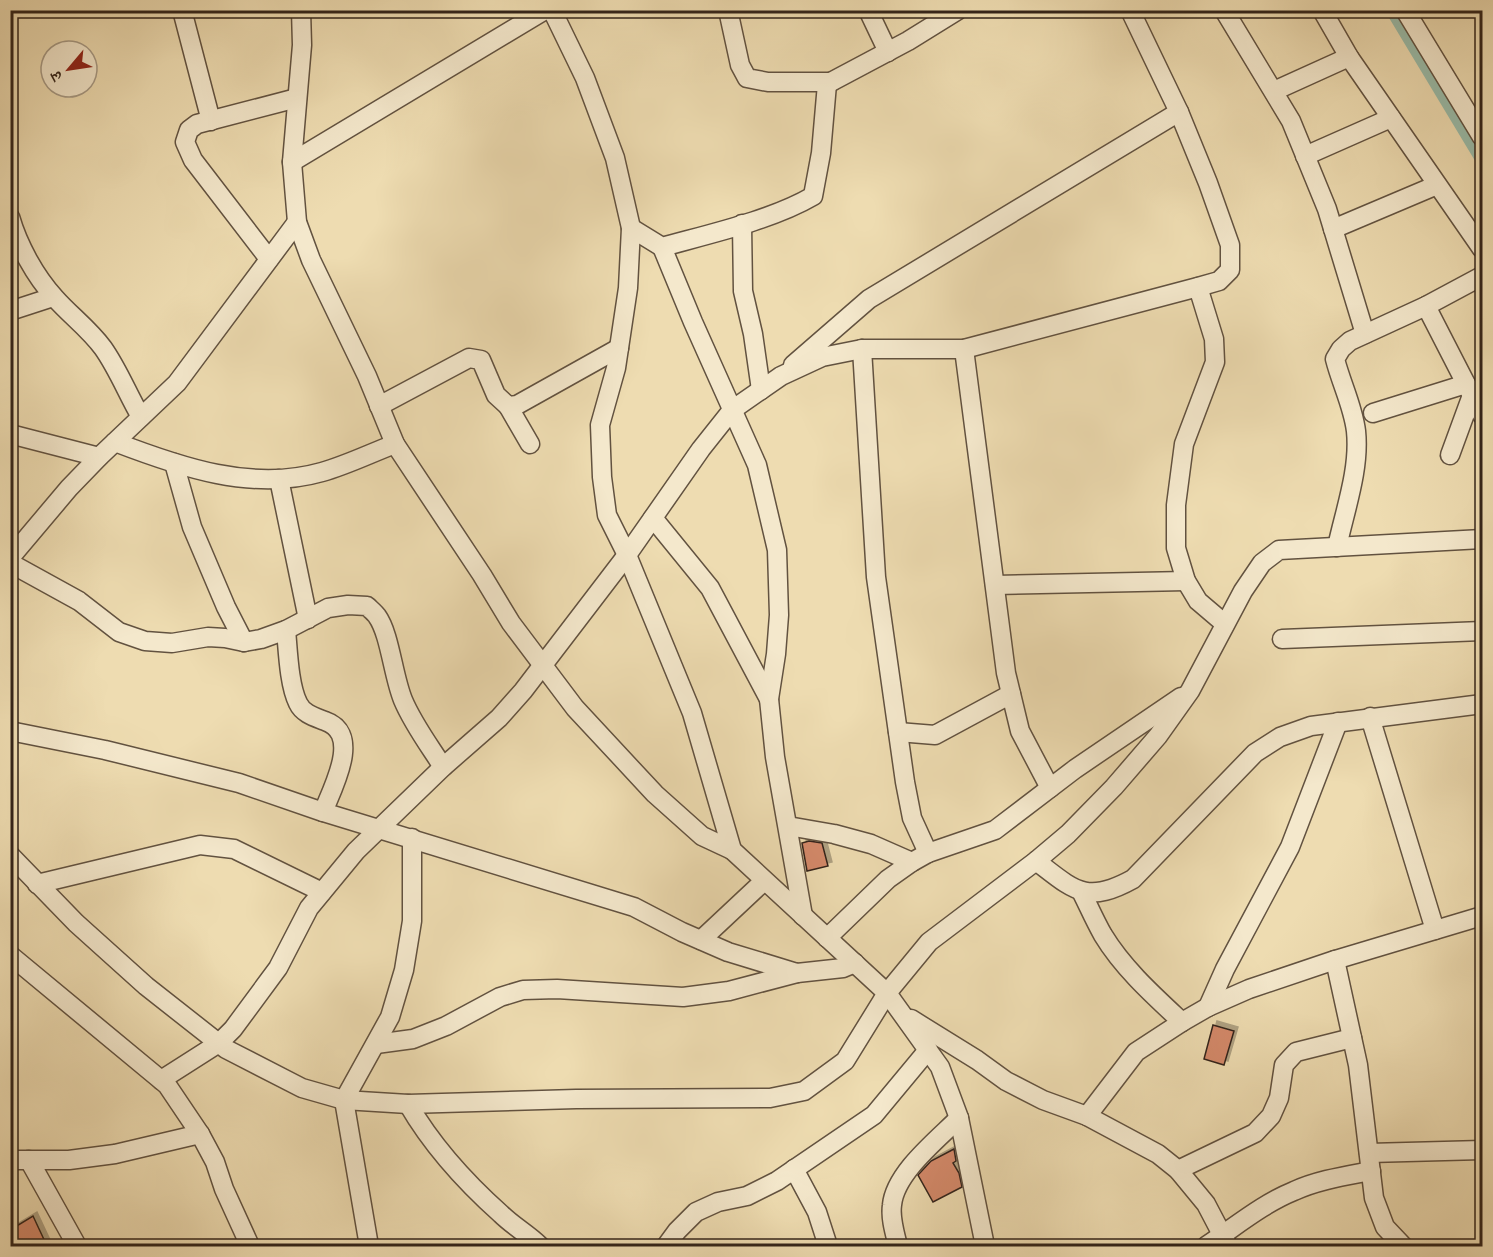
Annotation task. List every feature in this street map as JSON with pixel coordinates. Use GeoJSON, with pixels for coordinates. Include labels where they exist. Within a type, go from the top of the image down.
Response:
{"type":"FeatureCollection","features":[{"type":"Feature","properties":{"kind":"street"},"geometry":{"type":"LineString","coordinates":[[182,10],[211,121]]}},
{"type":"Feature","properties":{"kind":"street"},"geometry":{"type":"LineString","coordinates":[[301,10],[302,45],[292,162],[297,222],[311,260],[395,444],[477,566],[510,623],[575,708],[655,794],[702,836],[732,850],[887,993],[903,1014],[940,1067],[959,1118],[985,1246]]}},
{"type":"Feature","properties":{"kind":"street"},"geometry":{"type":"LineString","coordinates":[[292,162],[544,10]]}},
{"type":"Feature","properties":{"kind":"street"},"geometry":{"type":"LineString","coordinates":[[552,10],[585,78],[615,158],[631,228],[628,288],[616,368],[600,425],[607,515],[627,555],[692,713],[732,850]]}},
{"type":"Feature","properties":{"kind":"street"},"geometry":{"type":"LineString","coordinates":[[728,10],[740,65],[747,78],[768,82],[831,82]]}},
{"type":"Feature","properties":{"kind":"street"},"geometry":{"type":"LineString","coordinates":[[868,10],[888,52]]}},
{"type":"Feature","properties":{"kind":"street"},"geometry":{"type":"LineString","coordinates":[[662,247],[742,224],[798,205],[813,196],[821,153],[826,84],[888,52],[958,10]]}},
{"type":"Feature","properties":{"kind":"street"},"geometry":{"type":"LineString","coordinates":[[781,376],[822,357],[862,349],[964,349],[1219,281],[1230,270],[1230,244],[1179,112],[1130,10]]}},
{"type":"Feature","properties":{"kind":"street"},"geometry":{"type":"LineString","coordinates":[[1224,10],[1291,121],[1333,229],[1365,334]]}},
{"type":"Feature","properties":{"kind":"street"},"geometry":{"type":"LineString","coordinates":[[1322,10],[1349,57],[1482,249]]}},
{"type":"Feature","properties":{"kind":"street"},"geometry":{"type":"LineString","coordinates":[[1405,10],[1482,137]]}},
{"type":"Feature","properties":{"kind":"street"},"geometry":{"type":"LineString","coordinates":[[1274,91],[1349,57]]}},
{"type":"Feature","properties":{"kind":"street"},"geometry":{"type":"LineString","coordinates":[[269,260],[189,152],[185,142],[189,130],[197,124],[297,98]]}},
{"type":"Feature","properties":{"kind":"street"},"geometry":{"type":"LineString","coordinates":[[161,1080],[219,1043],[251,1007],[278,968],[309,908],[356,851],[499,718],[627,555],[701,449],[732,410],[781,376],[869,299],[1179,112]]}},
{"type":"Feature","properties":{"kind":"street"},"geometry":{"type":"LineString","coordinates":[[1305,156],[1391,118]]}},
{"type":"Feature","properties":{"kind":"street"},"geometry":{"type":"LineString","coordinates":[[1333,229],[1437,185]]}},
{"type":"Feature","properties":{"kind":"street"},"geometry":{"type":"LineString","coordinates":[[10,217],[32,265],[54,297],[82,324],[103,349],[141,417]]}},
{"type":"Feature","properties":{"kind":"street"},"geometry":{"type":"LineString","coordinates":[[10,558],[69,488],[177,383],[297,222]]}},
{"type":"Feature","properties":{"kind":"street"},"geometry":{"type":"LineString","coordinates":[[742,224],[742,291],[753,334],[761,390]]}},
{"type":"Feature","properties":{"kind":"street"},"geometry":{"type":"LineString","coordinates":[[631,228],[662,247],[757,465],[777,550],[779,615],[769,699],[775,757],[803,916]]}},
{"type":"Feature","properties":{"kind":"street"},"geometry":{"type":"LineString","coordinates":[[1337,547],[1355,465],[1356,432],[1352,409],[1335,359],[1341,349],[1365,334],[1426,306],[1482,276]]}},
{"type":"Feature","properties":{"kind":"street"},"geometry":{"type":"LineString","coordinates":[[1198,287],[1214,339],[1215,362],[1184,444],[1176,505],[1176,548],[1186,581],[1198,601],[1225,624]]}},
{"type":"Feature","properties":{"kind":"street"},"geometry":{"type":"LineString","coordinates":[[10,311],[54,297]]}},
{"type":"Feature","properties":{"kind":"street"},"geometry":{"type":"LineString","coordinates":[[1426,306],[1482,415]]}},
{"type":"Feature","properties":{"kind":"street"},"geometry":{"type":"LineString","coordinates":[[508,406],[517,405],[619,348]]}},
{"type":"Feature","properties":{"kind":"street"},"geometry":{"type":"LineString","coordinates":[[862,349],[876,577],[912,818],[928,853]]}},
{"type":"Feature","properties":{"kind":"street"},"geometry":{"type":"LineString","coordinates":[[964,349],[1006,673],[1020,732],[1050,788]]}},
{"type":"Feature","properties":{"kind":"street"},"geometry":{"type":"LineString","coordinates":[[379,406],[469,357],[481,360],[496,395],[508,406],[530,444]]}},
{"type":"Feature","properties":{"kind":"street"},"geometry":{"type":"LineString","coordinates":[[1373,413],[1469,389]]}},
{"type":"Feature","properties":{"kind":"street"},"geometry":{"type":"LineString","coordinates":[[1450,455],[1469,389]]}},
{"type":"Feature","properties":{"kind":"street"},"geometry":{"type":"LineString","coordinates":[[10,434],[99,457]]}},
{"type":"Feature","properties":{"kind":"street"},"geometry":{"type":"LineString","coordinates":[[115,442],[174,463],[228,477],[279,479],[321,473],[395,444]]}},
{"type":"Feature","properties":{"kind":"street"},"geometry":{"type":"LineString","coordinates":[[174,463],[192,527],[226,607],[244,642]]}},
{"type":"Feature","properties":{"kind":"street"},"geometry":{"type":"LineString","coordinates":[[279,479],[308,619]]}},
{"type":"Feature","properties":{"kind":"street"},"geometry":{"type":"LineString","coordinates":[[653,518],[710,588],[769,699]]}},
{"type":"Feature","properties":{"kind":"street"},"geometry":{"type":"LineString","coordinates":[[10,855],[76,923],[146,986],[226,1049],[302,1088],[344,1100],[408,1104],[576,1099],[770,1098],[804,1091],[845,1061],[887,993],[929,942],[1036,861],[1068,834],[1114,787],[1158,736],[1190,691],[1243,591],[1262,563],[1279,550],[1482,539]]}},
{"type":"Feature","properties":{"kind":"street"},"geometry":{"type":"LineString","coordinates":[[10,564],[79,601],[111,627],[145,641],[172,643],[208,637],[244,642],[286,630],[328,608],[348,605],[367,606],[377,616],[386,636],[394,676],[403,701],[444,767]]}},
{"type":"Feature","properties":{"kind":"street"},"geometry":{"type":"LineString","coordinates":[[995,585],[1186,581]]}},
{"type":"Feature","properties":{"kind":"street"},"geometry":{"type":"LineString","coordinates":[[286,630],[290,670],[298,705],[312,717],[338,728],[342,736],[344,748],[323,812]]}},
{"type":"Feature","properties":{"kind":"street"},"geometry":{"type":"LineString","coordinates":[[1282,639],[1482,631]]}},
{"type":"Feature","properties":{"kind":"street"},"geometry":{"type":"LineString","coordinates":[[827,938],[888,879],[912,862],[928,853],[995,830],[1050,788],[1190,691]]}},
{"type":"Feature","properties":{"kind":"street"},"geometry":{"type":"LineString","coordinates":[[898,732],[935,735],[1011,694]]}},
{"type":"Feature","properties":{"kind":"street"},"geometry":{"type":"LineString","coordinates":[[1082,893],[1100,893],[1116,889],[1133,879],[1256,753],[1280,737],[1311,726],[1482,704]]}},
{"type":"Feature","properties":{"kind":"street"},"geometry":{"type":"LineString","coordinates":[[1370,717],[1435,930]]}},
{"type":"Feature","properties":{"kind":"street"},"geometry":{"type":"LineString","coordinates":[[1208,1007],[1225,969],[1290,847],[1338,722]]}},
{"type":"Feature","properties":{"kind":"street"},"geometry":{"type":"LineString","coordinates":[[10,731],[105,750],[239,783],[323,812],[634,907],[728,952],[797,973]]}},
{"type":"Feature","properties":{"kind":"street"},"geometry":{"type":"LineString","coordinates":[[788,826],[834,834],[871,844],[912,862]]}},
{"type":"Feature","properties":{"kind":"street"},"geometry":{"type":"LineString","coordinates":[[369,1246],[344,1100],[390,1017],[404,970],[412,921],[412,838]]}},
{"type":"Feature","properties":{"kind":"street"},"geometry":{"type":"LineString","coordinates":[[37,884],[200,845],[234,849],[322,892]]}},
{"type":"Feature","properties":{"kind":"street"},"geometry":{"type":"LineString","coordinates":[[1036,861],[1082,893],[1104,935],[1122,961],[1145,987],[1182,1022]]}},
{"type":"Feature","properties":{"kind":"street"},"geometry":{"type":"LineString","coordinates":[[701,940],[764,881]]}},
{"type":"Feature","properties":{"kind":"street"},"geometry":{"type":"LineString","coordinates":[[1087,1116],[1136,1052],[1208,1007],[1250,989],[1335,960],[1482,916]]}},
{"type":"Feature","properties":{"kind":"street"},"geometry":{"type":"LineString","coordinates":[[10,955],[167,1084],[200,1134],[215,1162],[224,1190],[250,1246]]}},
{"type":"Feature","properties":{"kind":"street"},"geometry":{"type":"LineString","coordinates":[[1335,960],[1358,1065],[1374,1198],[1385,1227],[1403,1246]]}},
{"type":"Feature","properties":{"kind":"street"},"geometry":{"type":"LineString","coordinates":[[376,1044],[413,1040],[446,1026],[500,997],[523,990],[557,989],[683,997],[729,991],[797,973],[843,968],[855,963]]}},
{"type":"Feature","properties":{"kind":"street"},"geometry":{"type":"LineString","coordinates":[[903,1014],[1006,1081],[1043,1100],[1087,1116],[1158,1154],[1178,1170],[1206,1204],[1226,1241]]}},
{"type":"Feature","properties":{"kind":"street"},"geometry":{"type":"LineString","coordinates":[[1178,1170],[1255,1133],[1271,1116],[1279,1098],[1284,1065],[1296,1052],[1352,1038]]}},
{"type":"Feature","properties":{"kind":"street"},"geometry":{"type":"LineString","coordinates":[[666,1246],[696,1212],[718,1202],[747,1197],[794,1170],[874,1115],[928,1050]]}},
{"type":"Feature","properties":{"kind":"street"},"geometry":{"type":"LineString","coordinates":[[408,1104],[426,1133],[460,1176],[540,1246]]}},
{"type":"Feature","properties":{"kind":"street"},"geometry":{"type":"LineString","coordinates":[[898,1246],[892,1205],[898,1186],[910,1167],[959,1118]]}},
{"type":"Feature","properties":{"kind":"street"},"geometry":{"type":"LineString","coordinates":[[10,1160],[69,1160],[115,1154],[200,1134]]}},
{"type":"Feature","properties":{"kind":"street"},"geometry":{"type":"LineString","coordinates":[[1206,1246],[1226,1241],[1265,1205],[1292,1191],[1370,1162],[1482,1150]]}},
{"type":"Feature","properties":{"kind":"street"},"geometry":{"type":"LineString","coordinates":[[29,1160],[77,1246]]}},
{"type":"Feature","properties":{"kind":"street"},"geometry":{"type":"LineString","coordinates":[[794,1170],[817,1212],[828,1246]]}},
{"type":"Feature","properties":{"kind":"building"},"geometry":{"type":"Polygon","coordinates":[[[809,841],[822,843],[828,866],[807,871],[802,843],[809,841]]]}},
{"type":"Feature","properties":{"kind":"building"},"geometry":{"type":"Polygon","coordinates":[[[1213,1025],[1234,1031],[1224,1065],[1204,1059],[1213,1025]]]}},
{"type":"Feature","properties":{"kind":"building"},"geometry":{"type":"Polygon","coordinates":[[[954,1149],[956,1161],[953,1163],[959,1173],[962,1187],[933,1202],[918,1175],[931,1161],[954,1149]]]}},
{"type":"Feature","properties":{"kind":"building"},"geometry":{"type":"Polygon","coordinates":[[[33,1216],[47,1246],[10,1246],[10,1230],[33,1216]]]}},
{"type":"Feature","properties":{"kind":"waterway"},"geometry":{"type":"LineString","coordinates":[[1393,10],[1482,158]]}}]}
